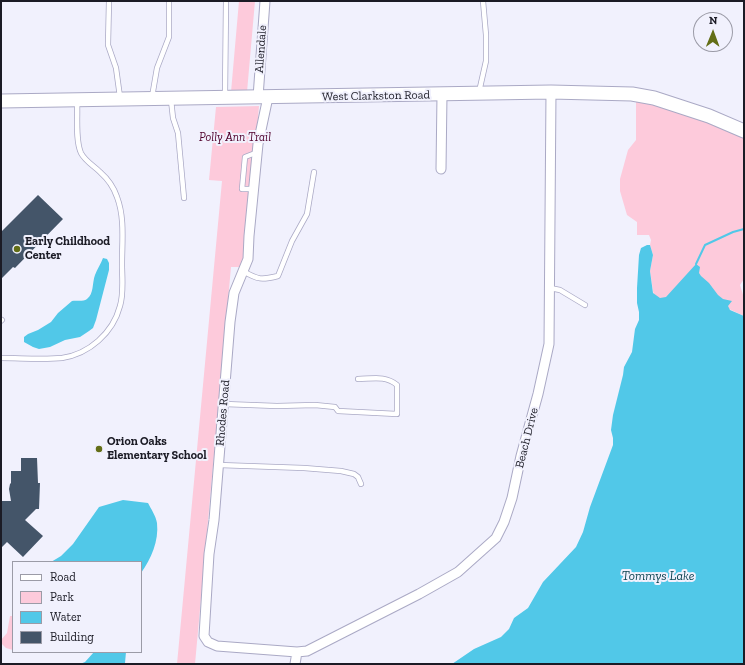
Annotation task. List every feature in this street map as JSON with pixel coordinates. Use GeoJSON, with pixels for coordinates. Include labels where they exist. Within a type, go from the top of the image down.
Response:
{"type":"FeatureCollection","features":[{"type":"Feature","properties":{"kind":"main road","name":"West Clarkston Road"},"geometry":{"type":"LineString","coordinates":[[1,101],[442,95],[551,92],[632,94],[654,98],[709,116],[744,131]]}},
{"type":"Feature","properties":{"kind":"street","name":"Allendale"},"geometry":{"type":"LineString","coordinates":[[263,97],[265,1]]}},
{"type":"Feature","properties":{"kind":"street","name":"Beach Drive"},"geometry":{"type":"LineString","coordinates":[[297,652],[307,651],[419,594],[458,572],[496,538],[504,522],[512,498],[549,344],[551,92]]}},
{"type":"Feature","properties":{"kind":"street"},"geometry":{"type":"LineString","coordinates":[[440,169],[442,95]]}},
{"type":"Feature","properties":{"kind":"street","name":"Rhodes Road"},"geometry":{"type":"LineString","coordinates":[[263,97],[248,259],[234,292],[230,322],[219,465],[209,554],[204,636],[208,642],[217,646],[297,652]]}},
{"type":"Feature","properties":{"kind":"street"},"geometry":{"type":"LineString","coordinates":[[295,664],[297,652]]}},
{"type":"Feature","properties":{"kind":"lane"},"geometry":{"type":"LineString","coordinates":[[109,1],[108,45],[116,68],[120,99]]}},
{"type":"Feature","properties":{"kind":"lane"},"geometry":{"type":"LineString","coordinates":[[152,99],[157,68],[169,37],[169,1]]}},
{"type":"Feature","properties":{"kind":"lane"},"geometry":{"type":"LineString","coordinates":[[224,98],[226,1]]}},
{"type":"Feature","properties":{"kind":"lane"},"geometry":{"type":"LineString","coordinates":[[478,94],[486,61],[486,35],[483,1]]}},
{"type":"Feature","properties":{"kind":"lane"},"geometry":{"type":"LineString","coordinates":[[171,99],[173,118],[178,134],[184,198]]}},
{"type":"Feature","properties":{"kind":"lane"},"geometry":{"type":"LineString","coordinates":[[1,358],[55,358],[69,356],[80,352],[90,347],[105,334],[115,320],[120,306],[122,294],[122,271],[120,210],[118,199],[112,187],[102,174],[85,158],[80,151],[78,142],[77,100]]}},
{"type":"Feature","properties":{"kind":"lane"},"geometry":{"type":"LineString","coordinates":[[243,271],[262,279],[278,276],[292,241],[308,214],[314,172]]}},
{"type":"Feature","properties":{"kind":"lane"},"geometry":{"type":"LineString","coordinates":[[550,288],[560,290],[585,305]]}},
{"type":"Feature","properties":{"kind":"lane"},"geometry":{"type":"LineString","coordinates":[[224,404],[277,406],[315,405],[334,407],[338,411],[397,414],[397,385],[391,380],[385,378],[358,379]]}},
{"type":"Feature","properties":{"kind":"lane"},"geometry":{"type":"LineString","coordinates":[[219,465],[291,467],[341,471],[358,476],[361,484]]}},
{"type":"Feature","properties":{"kind":"green space"},"geometry":{"type":"Polygon","coordinates":[[[239,1],[255,1],[247,92],[231,92],[239,1]]]}},
{"type":"Feature","properties":{"kind":"green space"},"geometry":{"type":"Polygon","coordinates":[[[636,99],[661,104],[744,136],[744,279],[740,285],[744,298],[744,316],[729,309],[744,664],[653,291],[650,271],[653,255],[650,245],[651,240],[649,235],[637,235],[637,222],[627,215],[620,191],[620,179],[628,150],[636,140],[636,99]]]}},
{"type":"Feature","properties":{"kind":"green space","name":"Polly Ann Trail"},"geometry":{"type":"Polygon","coordinates":[[[259,106],[245,267],[231,267],[195,664],[177,664],[222,181],[209,180],[216,107],[259,106]]]}},
{"type":"Feature","properties":{"kind":"green space"},"geometry":{"type":"Polygon","coordinates":[[[10,616],[12,616],[12,650],[6,648],[1,643],[1,640],[7,633],[10,616]]]}},
{"type":"Feature","properties":{"kind":"water","name":"Tommys Lake"},"geometry":{"type":"Polygon","coordinates":[[[650,245],[653,255],[650,271],[653,293],[660,298],[666,297],[696,264],[700,267],[699,273],[701,276],[709,283],[718,295],[723,299],[732,301],[728,306],[730,310],[744,316],[744,664],[452,664],[474,649],[501,637],[509,629],[514,618],[528,608],[543,582],[576,547],[583,532],[590,507],[613,445],[611,430],[613,415],[624,367],[632,352],[635,329],[639,320],[637,288],[639,255],[641,248],[650,245]]]}},
{"type":"Feature","properties":{"kind":"water"},"geometry":{"type":"Polygon","coordinates":[[[103,258],[107,259],[109,263],[109,270],[93,328],[80,337],[65,340],[50,347],[39,349],[24,342],[24,337],[51,322],[58,313],[72,301],[84,300],[89,297],[92,291],[95,275],[103,258]]]}},
{"type":"Feature","properties":{"kind":"water"},"geometry":{"type":"Polygon","coordinates":[[[123,500],[148,503],[155,515],[157,523],[157,536],[151,556],[142,571],[142,561],[53,561],[61,556],[73,544],[99,507],[123,500]]]}},
{"type":"Feature","properties":{"kind":"water"},"geometry":{"type":"Polygon","coordinates":[[[93,653],[126,653],[125,664],[80,664],[85,662],[93,653]]]}},
{"type":"Feature","properties":{"kind":"building","name":"Early Childhood Center"},"geometry":{"type":"Polygon","coordinates":[[[38,195],[63,219],[15,268],[13,267],[1,279],[1,232],[38,195]]]}},
{"type":"Feature","properties":{"kind":"building"},"geometry":{"type":"Polygon","coordinates":[[[21,458],[37,458],[38,483],[40,483],[39,509],[36,509],[25,520],[43,536],[23,557],[7,542],[1,548],[1,501],[11,501],[9,489],[11,483],[11,471],[21,471],[21,458]]]}},
{"type":"Feature","properties":{"kind":"waterway"},"geometry":{"type":"LineString","coordinates":[[696,264],[705,245],[733,232],[744,229]]}},
{"type":"Feature","properties":{"kind":"place","name":"Early Childhood Center"},"geometry":{"type":"Point","coordinates":[17,249]}},
{"type":"Feature","properties":{"kind":"place","name":"Orion Oaks Elementary School"},"geometry":{"type":"Point","coordinates":[99,449]}}]}
